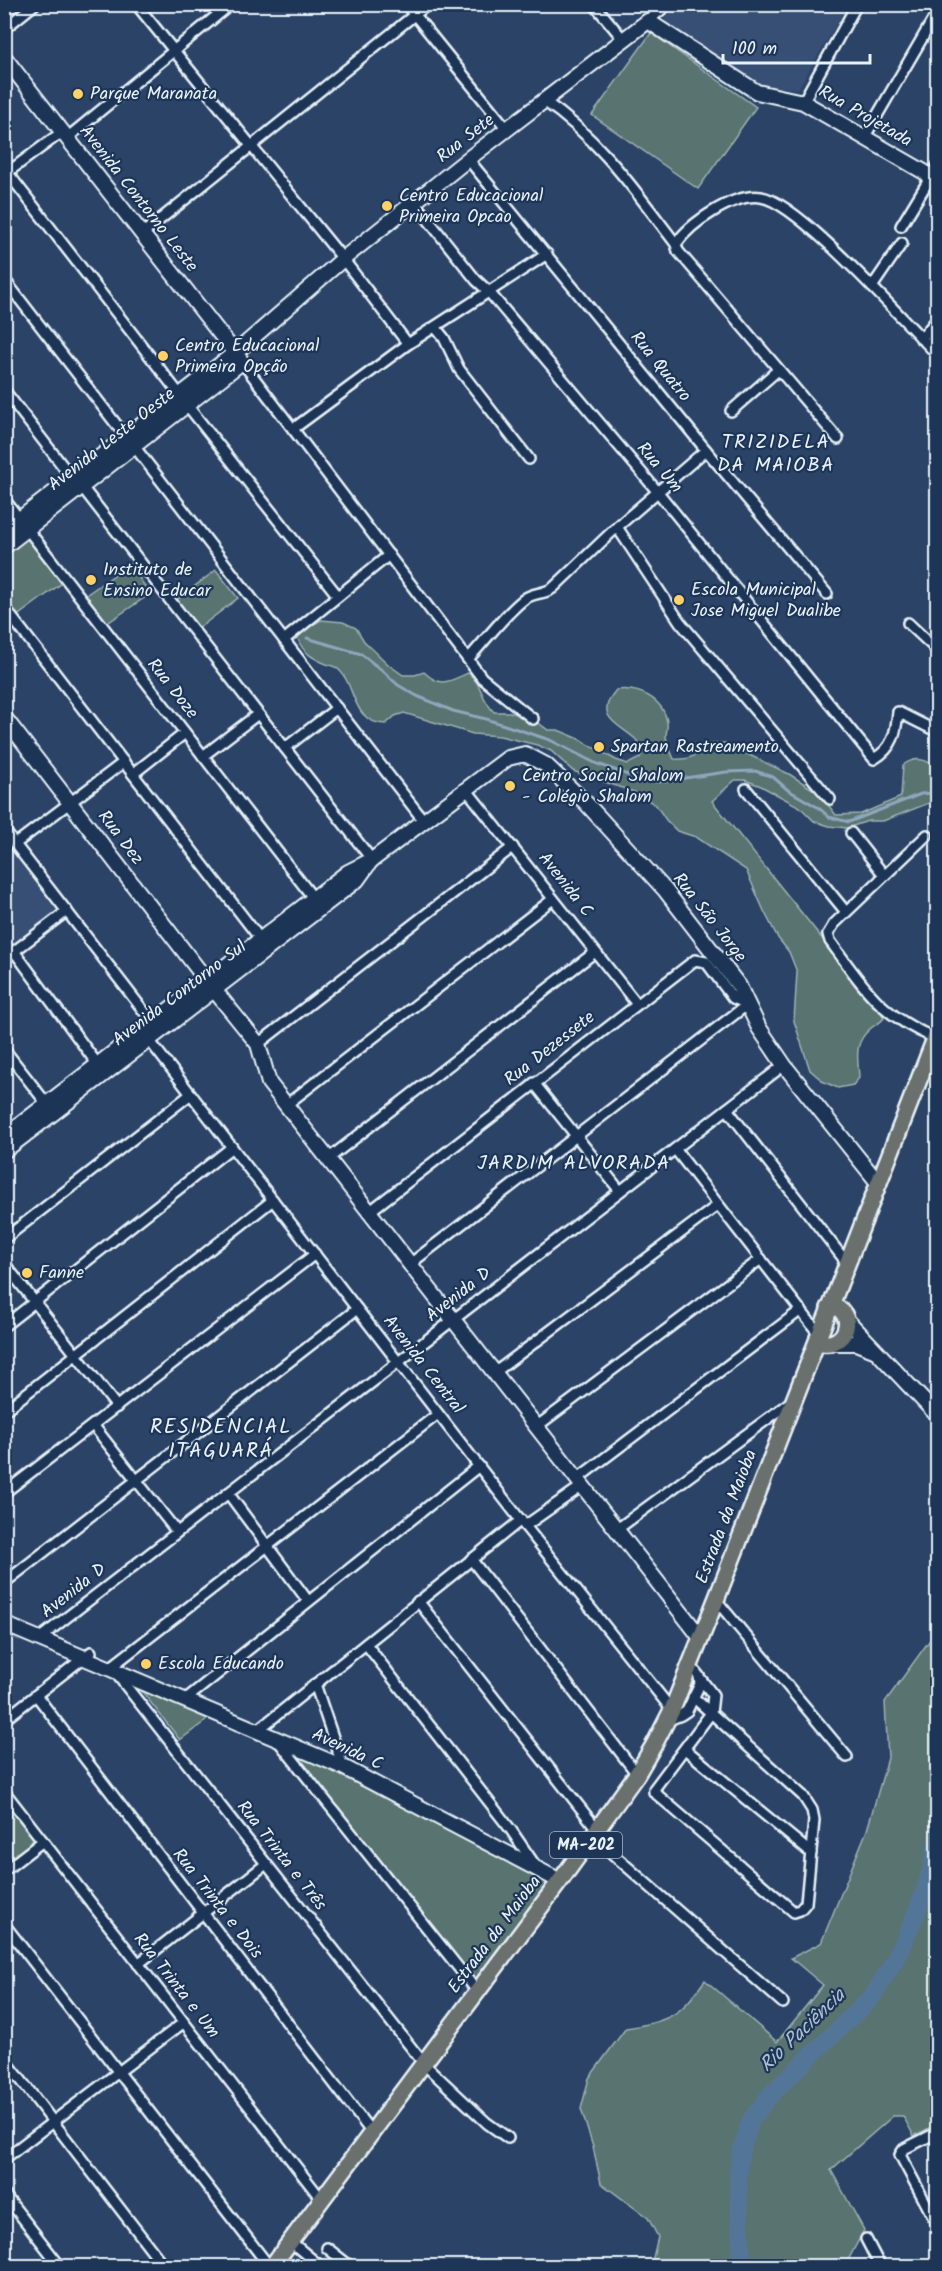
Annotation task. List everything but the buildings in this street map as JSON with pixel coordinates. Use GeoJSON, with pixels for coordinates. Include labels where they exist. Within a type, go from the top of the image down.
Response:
{"type":"FeatureCollection","features":[{"type":"Feature","properties":{"kind":"main road","name":"MA-202"},"geometry":{"type":"LineString","coordinates":[[840,1313],[826,1339],[839,1340],[845,1332],[840,1313],[844,1270],[936,1035]]}},
{"type":"Feature","properties":{"kind":"main road","name":"Estrada da Maioba"},"geometry":{"type":"LineString","coordinates":[[271,2266],[424,2065],[637,1774],[669,1715],[690,1665],[805,1371],[826,1339]]}},
{"type":"Feature","properties":{"kind":"street"},"geometry":{"type":"LineString","coordinates":[[4,29],[35,4]]}},
{"type":"Feature","properties":{"kind":"street"},"geometry":{"type":"LineString","coordinates":[[136,4],[343,260],[408,345]]}},
{"type":"Feature","properties":{"kind":"street"},"geometry":{"type":"LineString","coordinates":[[231,4],[65,135],[6,170],[338,596]]}},
{"type":"Feature","properties":{"kind":"street"},"geometry":{"type":"LineString","coordinates":[[406,4],[507,129]]}},
{"type":"Feature","properties":{"kind":"street"},"geometry":{"type":"LineString","coordinates":[[142,234],[428,4]]}},
{"type":"Feature","properties":{"kind":"street"},"geometry":{"type":"LineString","coordinates":[[594,4],[623,39]]}},
{"type":"Feature","properties":{"kind":"street","name":"Rua Sete"},"geometry":{"type":"LineString","coordinates":[[238,357],[343,260],[468,159],[668,4]]}},
{"type":"Feature","properties":{"kind":"street"},"geometry":{"type":"LineString","coordinates":[[803,102],[858,4]]}},
{"type":"Feature","properties":{"kind":"street"},"geometry":{"type":"LineString","coordinates":[[864,138],[938,10]]}},
{"type":"Feature","properties":{"kind":"street","name":"Rua Projetada"},"geometry":{"type":"LineString","coordinates":[[648,21],[757,92],[803,102],[864,138],[935,173]]}},
{"type":"Feature","properties":{"kind":"street","name":"Avenida Contorno Leste"},"geometry":{"type":"LineString","coordinates":[[4,57],[238,357]]}},
{"type":"Feature","properties":{"kind":"street"},"geometry":{"type":"LineString","coordinates":[[544,101],[570,120],[596,144],[627,180],[676,244],[678,251],[838,439]]}},
{"type":"Feature","properties":{"kind":"street","name":"Rua Quatro"},"geometry":{"type":"LineString","coordinates":[[468,159],[827,594]]}},
{"type":"Feature","properties":{"kind":"street"},"geometry":{"type":"LineString","coordinates":[[901,226],[935,173]]}},
{"type":"Feature","properties":{"kind":"street"},"geometry":{"type":"LineString","coordinates":[[676,244],[715,209],[733,200],[760,197],[775,202],[789,210],[872,287],[938,355]]}},
{"type":"Feature","properties":{"kind":"street","name":"Rua Um"},"geometry":{"type":"LineString","coordinates":[[414,202],[476,280],[489,292],[657,491],[874,759],[889,748],[897,729],[898,712],[938,732]]}},
{"type":"Feature","properties":{"kind":"street"},"geometry":{"type":"LineString","coordinates":[[872,287],[902,243]]}},
{"type":"Feature","properties":{"kind":"street"},"geometry":{"type":"LineString","coordinates":[[293,429],[408,345],[547,254]]}},
{"type":"Feature","properties":{"kind":"street"},"geometry":{"type":"LineString","coordinates":[[4,279],[424,821]]}},
{"type":"Feature","properties":{"kind":"street"},"geometry":{"type":"LineString","coordinates":[[921,339],[938,318]]}},
{"type":"Feature","properties":{"kind":"street"},"geometry":{"type":"LineString","coordinates":[[435,327],[444,338],[459,369],[530,459]]}},
{"type":"Feature","properties":{"kind":"street"},"geometry":{"type":"LineString","coordinates":[[238,357],[482,678],[533,719]]}},
{"type":"Feature","properties":{"kind":"street","name":"Avenida Leste Oeste"},"geometry":{"type":"LineString","coordinates":[[4,547],[24,524],[238,357]]}},
{"type":"Feature","properties":{"kind":"street"},"geometry":{"type":"LineString","coordinates":[[731,411],[778,369]]}},
{"type":"Feature","properties":{"kind":"street"},"geometry":{"type":"LineString","coordinates":[[4,390],[372,860]]}},
{"type":"Feature","properties":{"kind":"street"},"geometry":{"type":"LineString","coordinates":[[468,659],[522,600],[553,588],[617,527],[706,450]]}},
{"type":"Feature","properties":{"kind":"street","name":"Rua Doze"},"geometry":{"type":"LineString","coordinates":[[4,499],[314,899]]}},
{"type":"Feature","properties":{"kind":"street","name":"Avenida Leste Oeste"},"geometry":{"type":"LineString","coordinates":[[4,531],[24,524]]}},
{"type":"Feature","properties":{"kind":"street"},"geometry":{"type":"LineString","coordinates":[[617,527],[663,599],[830,800]]}},
{"type":"Feature","properties":{"kind":"street"},"geometry":{"type":"LineString","coordinates":[[284,640],[389,555]]}},
{"type":"Feature","properties":{"kind":"street"},"geometry":{"type":"LineString","coordinates":[[4,607],[261,940]]}},
{"type":"Feature","properties":{"kind":"street"},"geometry":{"type":"LineString","coordinates":[[908,623],[938,651]]}},
{"type":"Feature","properties":{"kind":"street"},"geometry":{"type":"LineString","coordinates":[[285,748],[337,708]]}},
{"type":"Feature","properties":{"kind":"street"},"geometry":{"type":"LineString","coordinates":[[203,756],[258,714]]}},
{"type":"Feature","properties":{"kind":"street","name":"Rua Dez"},"geometry":{"type":"LineString","coordinates":[[4,717],[211,986]]}},
{"type":"Feature","properties":{"kind":"street"},"geometry":{"type":"LineString","coordinates":[[133,774],[185,733]]}},
{"type":"Feature","properties":{"kind":"street","name":"Rua São Jorge"},"geometry":{"type":"LineString","coordinates":[[466,789],[508,758],[519,754],[533,757],[546,765],[620,838],[709,945],[739,986],[759,1028],[784,1065],[879,1184]]}},
{"type":"Feature","properties":{"kind":"street"},"geometry":{"type":"LineString","coordinates":[[15,844],[124,762]]}},
{"type":"Feature","properties":{"kind":"street","name":"Avenida Contorno Sul"},"geometry":{"type":"LineString","coordinates":[[4,1150],[149,1040],[261,940],[348,872],[372,860],[466,789]]}},
{"type":"Feature","properties":{"kind":"street","name":"Avenida C"},"geometry":{"type":"LineString","coordinates":[[466,789],[636,1004]]}},
{"type":"Feature","properties":{"kind":"street"},"geometry":{"type":"LineString","coordinates":[[746,789],[846,912]]}},
{"type":"Feature","properties":{"kind":"street"},"geometry":{"type":"LineString","coordinates":[[4,830],[153,1023]]}},
{"type":"Feature","properties":{"kind":"street"},"geometry":{"type":"LineString","coordinates":[[851,833],[884,875]]}},
{"type":"Feature","properties":{"kind":"street"},"geometry":{"type":"LineString","coordinates":[[927,835],[829,930],[830,941],[876,1001],[897,1019],[936,1035]]}},
{"type":"Feature","properties":{"kind":"street"},"geometry":{"type":"LineString","coordinates":[[258,1044],[513,847]]}},
{"type":"Feature","properties":{"kind":"street","name":"Avenida Contorno Sul"},"geometry":{"type":"LineString","coordinates":[[4,1137],[153,1023],[211,986],[357,880],[372,860]]}},
{"type":"Feature","properties":{"kind":"street"},"geometry":{"type":"LineString","coordinates":[[286,1105],[553,899]]}},
{"type":"Feature","properties":{"kind":"street"},"geometry":{"type":"LineString","coordinates":[[4,959],[67,911]]}},
{"type":"Feature","properties":{"kind":"street"},"geometry":{"type":"LineString","coordinates":[[14,951],[98,1065]]}},
{"type":"Feature","properties":{"kind":"street"},"geometry":{"type":"LineString","coordinates":[[328,1160],[596,952]]}},
{"type":"Feature","properties":{"kind":"street","name":"Rua Dezessete"},"geometry":{"type":"LineString","coordinates":[[369,1212],[695,960],[701,959],[706,962],[729,994],[738,1001],[748,1004]]}},
{"type":"Feature","properties":{"kind":"street"},"geometry":{"type":"LineString","coordinates":[[211,986],[258,1044],[265,1076],[286,1105],[700,1638]]}},
{"type":"Feature","properties":{"kind":"street"},"geometry":{"type":"LineString","coordinates":[[410,1264],[748,1004]]}},
{"type":"Feature","properties":{"kind":"street","name":"Avenida Central"},"geometry":{"type":"LineString","coordinates":[[149,1040],[669,1715]]}},
{"type":"Feature","properties":{"kind":"street"},"geometry":{"type":"LineString","coordinates":[[4,1049],[47,1104]]}},
{"type":"Feature","properties":{"kind":"street"},"geometry":{"type":"LineString","coordinates":[[925,1061],[938,1071]]}},
{"type":"Feature","properties":{"kind":"street","name":"Avenida D"},"geometry":{"type":"LineString","coordinates":[[43,1636],[784,1065]]}},
{"type":"Feature","properties":{"kind":"street"},"geometry":{"type":"LineString","coordinates":[[534,1083],[620,1191]]}},
{"type":"Feature","properties":{"kind":"street"},"geometry":{"type":"LineString","coordinates":[[4,1239],[191,1094]]}},
{"type":"Feature","properties":{"kind":"street"},"geometry":{"type":"LineString","coordinates":[[727,1109],[844,1270]]}},
{"type":"Feature","properties":{"kind":"street"},"geometry":{"type":"LineString","coordinates":[[4,1326],[232,1147]]}},
{"type":"Feature","properties":{"kind":"street"},"geometry":{"type":"LineString","coordinates":[[675,1149],[826,1339],[856,1343],[881,1354]]}},
{"type":"Feature","properties":{"kind":"street"},"geometry":{"type":"LineString","coordinates":[[4,1411],[273,1200]]}},
{"type":"Feature","properties":{"kind":"street"},"geometry":{"type":"LineString","coordinates":[[495,1373],[718,1205]]}},
{"type":"Feature","properties":{"kind":"street"},"geometry":{"type":"LineString","coordinates":[[4,1493],[315,1254]]}},
{"type":"Feature","properties":{"kind":"street"},"geometry":{"type":"LineString","coordinates":[[536,1426],[761,1259]]}},
{"type":"Feature","properties":{"kind":"street"},"geometry":{"type":"LineString","coordinates":[[4,1263],[117,1407]]}},
{"type":"Feature","properties":{"kind":"street"},"geometry":{"type":"LineString","coordinates":[[4,1582],[357,1309]]}},
{"type":"Feature","properties":{"kind":"street"},"geometry":{"type":"LineString","coordinates":[[258,1730],[471,1559],[579,1482],[801,1310]]}},
{"type":"Feature","properties":{"kind":"street"},"geometry":{"type":"LineString","coordinates":[[840,1313],[938,1416]]}},
{"type":"Feature","properties":{"kind":"street"},"geometry":{"type":"LineString","coordinates":[[616,1530],[794,1399]]}},
{"type":"Feature","properties":{"kind":"street"},"geometry":{"type":"LineString","coordinates":[[111,1667],[438,1414]]}},
{"type":"Feature","properties":{"kind":"street"},"geometry":{"type":"LineString","coordinates":[[93,1425],[177,1532]]}},
{"type":"Feature","properties":{"kind":"street"},"geometry":{"type":"LineString","coordinates":[[186,1699],[479,1466]]}},
{"type":"Feature","properties":{"kind":"street"},"geometry":{"type":"LineString","coordinates":[[228,1493],[308,1601]]}},
{"type":"Feature","properties":{"kind":"street"},"geometry":{"type":"LineString","coordinates":[[471,1559],[637,1774]]}},
{"type":"Feature","properties":{"kind":"street"},"geometry":{"type":"LineString","coordinates":[[716,1600],[847,1757]]}},
{"type":"Feature","properties":{"kind":"street"},"geometry":{"type":"LineString","coordinates":[[418,1601],[595,1832],[783,2003]]}},
{"type":"Feature","properties":{"kind":"street","name":"Avenida C"},"geometry":{"type":"LineString","coordinates":[[4,1616],[111,1667],[344,1767],[560,1881]]}},
{"type":"Feature","properties":{"kind":"street","name":"Avenida C"},"geometry":{"type":"LineString","coordinates":[[4,1624],[43,1636]]}},
{"type":"Feature","properties":{"kind":"street"},"geometry":{"type":"LineString","coordinates":[[366,1644],[511,1830],[538,1869]]}},
{"type":"Feature","properties":{"kind":"street"},"geometry":{"type":"LineString","coordinates":[[4,1720],[88,1655]]}},
{"type":"Feature","properties":{"kind":"street"},"geometry":{"type":"LineString","coordinates":[[690,1665],[713,1695],[711,1713],[654,1789],[656,1796],[794,1912],[800,1910],[806,1903],[814,1820],[812,1810],[803,1796],[711,1713],[693,1697]]}},
{"type":"Feature","properties":{"kind":"street","name":"Rua Trinta e Três"},"geometry":{"type":"LineString","coordinates":[[111,1667],[424,2065],[487,2123],[508,2138]]}},
{"type":"Feature","properties":{"kind":"street"},"geometry":{"type":"LineString","coordinates":[[669,1715],[685,1713],[700,1684],[700,1678]]}},
{"type":"Feature","properties":{"kind":"street"},"geometry":{"type":"LineString","coordinates":[[315,1684],[344,1767]]}},
{"type":"Feature","properties":{"kind":"street","name":"Rua Trinta e Dois"},"geometry":{"type":"LineString","coordinates":[[36,1695],[372,2133]]}},
{"type":"Feature","properties":{"kind":"street"},"geometry":{"type":"LineString","coordinates":[[276,1738],[477,1991]]}},
{"type":"Feature","properties":{"kind":"street"},"geometry":{"type":"LineString","coordinates":[[685,1749],[811,1853]]}},
{"type":"Feature","properties":{"kind":"street","name":"Rua Trinta e Um"},"geometry":{"type":"LineString","coordinates":[[4,1791],[322,2200]]}},
{"type":"Feature","properties":{"kind":"street"},"geometry":{"type":"LineString","coordinates":[[510,1854],[514,1842],[511,1830]]}},
{"type":"Feature","properties":{"kind":"street"},"geometry":{"type":"LineString","coordinates":[[4,1871],[43,1841]]}},
{"type":"Feature","properties":{"kind":"street"},"geometry":{"type":"LineString","coordinates":[[138,1964],[266,1864]]}},
{"type":"Feature","properties":{"kind":"street"},"geometry":{"type":"LineString","coordinates":[[4,1924],[118,2073],[271,2266]]}},
{"type":"Feature","properties":{"kind":"street"},"geometry":{"type":"LineString","coordinates":[[4,2159],[183,2023]]}},
{"type":"Feature","properties":{"kind":"street"},"geometry":{"type":"LineString","coordinates":[[4,2058],[164,2266]]}},
{"type":"Feature","properties":{"kind":"street"},"geometry":{"type":"LineString","coordinates":[[938,2132],[904,2149],[900,2155],[935,2214],[938,2226]]}},
{"type":"Feature","properties":{"kind":"street"},"geometry":{"type":"LineString","coordinates":[[4,2194],[60,2266]]}},
{"type":"Feature","properties":{"kind":"street"},"geometry":{"type":"LineString","coordinates":[[866,2239],[880,2266]]}},
{"type":"Feature","properties":{"kind":"street"},"geometry":{"type":"LineString","coordinates":[[291,2242],[320,2266]]}},
{"type":"Feature","properties":{"kind":"street"},"geometry":{"type":"LineString","coordinates":[[327,2248],[350,2266]]}},
{"type":"Feature","properties":{"kind":"shaded area"},"geometry":{"type":"Polygon","coordinates":[[[681,5],[848,5],[798,89],[764,85],[666,25],[665,17],[681,5]]]}},
{"type":"Feature","properties":{"kind":"shaded area"},"geometry":{"type":"Polygon","coordinates":[[[5,843],[57,911],[5,950],[5,843]]]}},
{"type":"Feature","properties":{"kind":"green space"},"geometry":{"type":"Polygon","coordinates":[[[651,33],[756,107],[698,189],[592,115],[651,33]]]}},
{"type":"Feature","properties":{"kind":"green space"},"geometry":{"type":"Polygon","coordinates":[[[26,536],[62,583],[16,617],[5,601],[5,553],[26,536]]]}},
{"type":"Feature","properties":{"kind":"green space"},"geometry":{"type":"Polygon","coordinates":[[[130,564],[150,594],[103,626],[83,597],[130,564]]]}},
{"type":"Feature","properties":{"kind":"green space"},"geometry":{"type":"Polygon","coordinates":[[[216,570],[238,598],[195,631],[174,602],[216,570]]]}},
{"type":"Feature","properties":{"kind":"green space"},"geometry":{"type":"Polygon","coordinates":[[[321,620],[343,622],[356,628],[364,641],[403,675],[424,672],[435,680],[445,682],[468,673],[494,712],[510,712],[533,719],[548,730],[558,730],[577,738],[616,760],[628,764],[640,758],[643,749],[638,741],[609,717],[607,710],[609,701],[616,690],[641,692],[655,701],[665,714],[666,736],[674,759],[692,757],[704,745],[724,743],[789,774],[819,793],[836,815],[861,814],[901,797],[903,765],[912,760],[929,762],[937,768],[937,803],[929,803],[883,821],[868,821],[847,828],[814,821],[800,807],[745,780],[735,780],[712,801],[884,1018],[861,1040],[858,1051],[859,1078],[853,1085],[838,1088],[824,1082],[810,1070],[794,1021],[797,972],[789,952],[778,938],[764,911],[746,870],[696,837],[677,831],[656,805],[634,792],[573,771],[551,751],[537,745],[500,736],[473,734],[404,713],[395,716],[386,724],[374,722],[360,710],[348,683],[337,668],[319,661],[300,644],[297,634],[321,620]]]}},
{"type":"Feature","properties":{"kind":"green space"},"geometry":{"type":"Polygon","coordinates":[[[937,1630],[937,2124],[914,2136],[903,2116],[893,2116],[831,2170],[864,2230],[845,2266],[651,2266],[658,2237],[648,2218],[601,2183],[581,2109],[589,2078],[626,2028],[653,2023],[673,2015],[688,2002],[705,1980],[777,2042],[823,1985],[791,1958],[821,1943],[867,1830],[888,1758],[885,1702],[937,1630]]]}},
{"type":"Feature","properties":{"kind":"green space"},"geometry":{"type":"Polygon","coordinates":[[[137,1685],[212,1716],[180,1740],[137,1685]]]}},
{"type":"Feature","properties":{"kind":"green space"},"geometry":{"type":"Polygon","coordinates":[[[294,1752],[552,1883],[475,1980],[294,1752]]]}},
{"type":"Feature","properties":{"kind":"green space"},"geometry":{"type":"Polygon","coordinates":[[[5,1791],[43,1841],[5,1871],[5,1791]]]}},
{"type":"Feature","properties":{"kind":"waterway"},"geometry":{"type":"LineString","coordinates":[[307,638],[361,654],[398,685],[417,696],[453,711],[550,740],[595,763],[631,776],[658,782],[726,772],[755,771],[773,777],[788,790],[819,808],[829,817],[849,822],[921,794],[938,795]]}},
{"type":"Feature","properties":{"kind":"waterway","name":"Rio Paciência"},"geometry":{"type":"LineString","coordinates":[[938,1757],[938,1789]]}},
{"type":"Feature","properties":{"kind":"waterway","name":"Rio Paciência"},"geometry":{"type":"LineString","coordinates":[[742,2266],[738,2178],[740,2155],[751,2120],[771,2094],[872,1997],[894,1961],[914,1919],[929,1877],[938,1836]]}},
{"type":"Feature","properties":{"kind":"place","name":"Parque Maranata"},"geometry":{"type":"Point","coordinates":[78,94]}},
{"type":"Feature","properties":{"kind":"place","name":"Centro Educacional Primeira Opcao"},"geometry":{"type":"Point","coordinates":[387,206]}},
{"type":"Feature","properties":{"kind":"place","name":"Centro Educacional Primeira Opção"},"geometry":{"type":"Point","coordinates":[163,356]}},
{"type":"Feature","properties":{"kind":"place","name":"Instituto de Ensino Educar"},"geometry":{"type":"Point","coordinates":[91,580]}},
{"type":"Feature","properties":{"kind":"place","name":"Escola Municipal Jose Miguel Dualibe"},"geometry":{"type":"Point","coordinates":[679,600]}},
{"type":"Feature","properties":{"kind":"place","name":"Spartan Rastreamento"},"geometry":{"type":"Point","coordinates":[599,747]}},
{"type":"Feature","properties":{"kind":"place","name":"Centro Social Shalom - Colégio Shalom"},"geometry":{"type":"Point","coordinates":[510,786]}},
{"type":"Feature","properties":{"kind":"place","name":"Fanne"},"geometry":{"type":"Point","coordinates":[27,1273]}},
{"type":"Feature","properties":{"kind":"place","name":"Escola Educando"},"geometry":{"type":"Point","coordinates":[146,1664]}},
{"type":"Feature","properties":{"kind":"district","name":"TRIZIDELA DA MAIOBA"},"geometry":{"type":"Point","coordinates":[776,454]}},
{"type":"Feature","properties":{"kind":"district","name":"JARDIM ALVORADA"},"geometry":{"type":"Point","coordinates":[574,1164]}},
{"type":"Feature","properties":{"kind":"district","name":"RESIDENCIAL ITAGUARÁ"},"geometry":{"type":"Point","coordinates":[221,1439]}}]}
